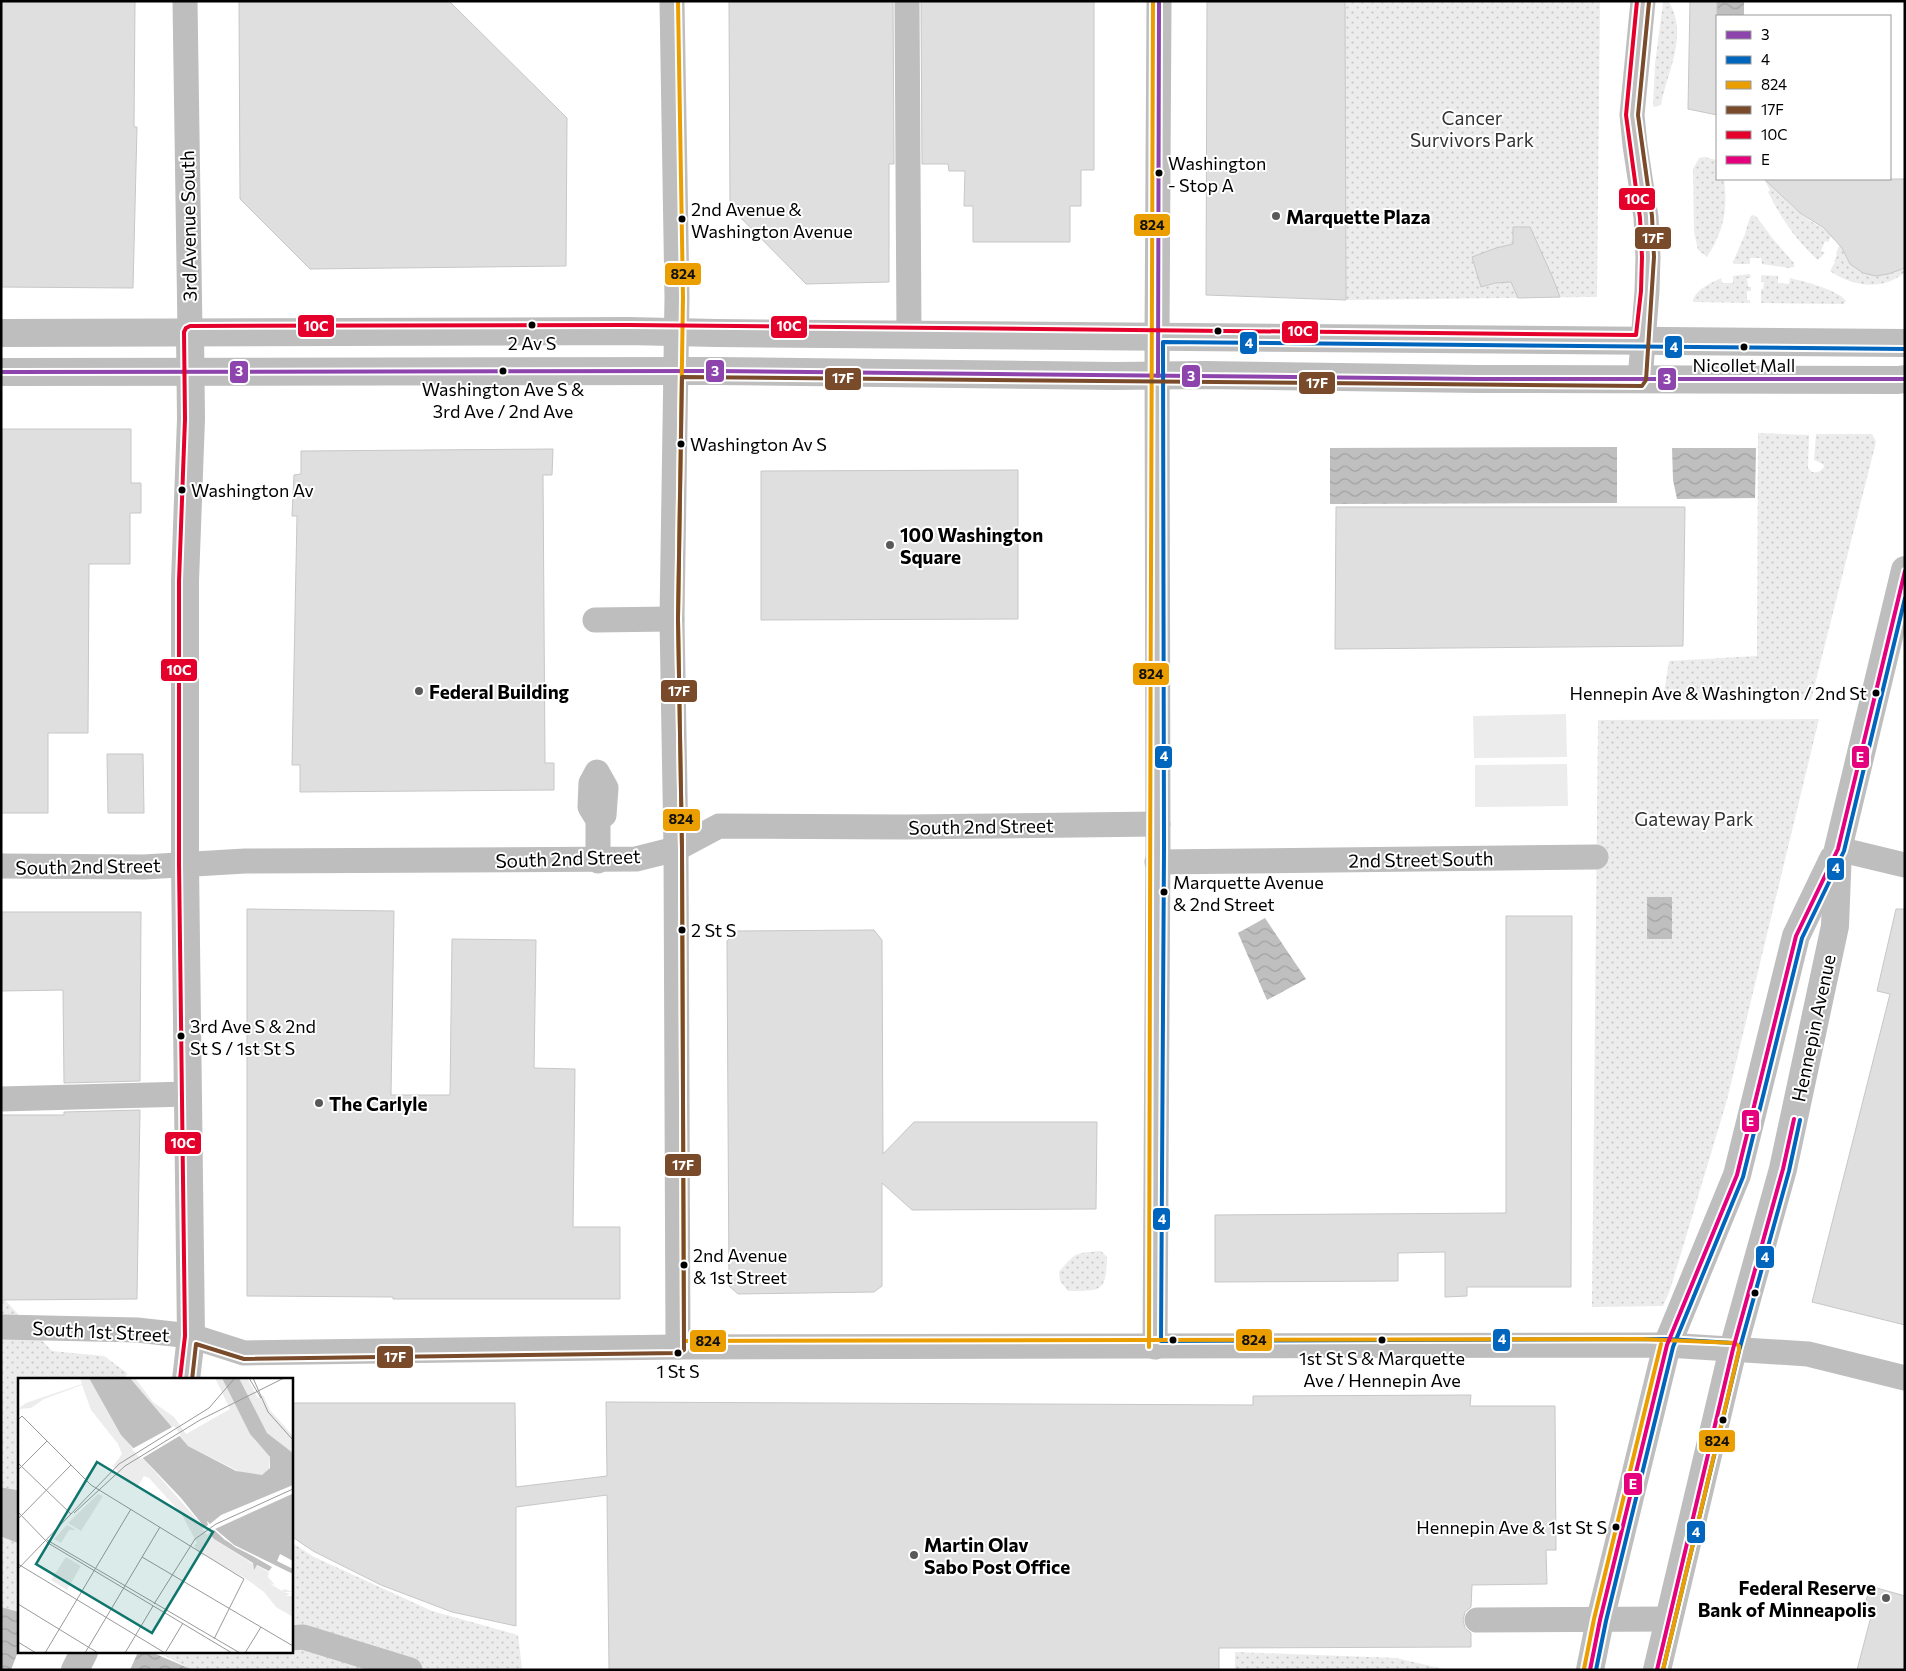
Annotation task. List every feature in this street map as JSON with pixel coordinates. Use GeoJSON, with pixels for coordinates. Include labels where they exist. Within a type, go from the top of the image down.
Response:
{"type":"FeatureCollection","features":[{"type":"Feature","properties":{"kind":"main road"},"geometry":{"type":"LineString","coordinates":[[1,332],[571,331],[1905,343]]}},
{"type":"Feature","properties":{"kind":"main road","name":"3rd Avenue South"},"geometry":{"type":"LineString","coordinates":[[186,1378],[191,1336],[185,864],[184,581],[191,419],[190,332]]}},
{"type":"Feature","properties":{"kind":"main road"},"geometry":{"type":"LineString","coordinates":[[1,372],[676,371],[1640,380],[1905,379]]}},
{"type":"Feature","properties":{"kind":"main road","name":"Hennepin Avenue"},"geometry":{"type":"LineString","coordinates":[[1657,1670],[1733,1349],[1783,1169],[1835,926],[1838,849],[1905,570]]}},
{"type":"Feature","properties":{"kind":"main road","name":"Hennepin Avenue"},"geometry":{"type":"LineString","coordinates":[[1590,1670],[1600,1620],[1667,1345],[1737,1174],[1796,936],[1838,849]]}},
{"type":"Feature","properties":{"kind":"main road"},"geometry":{"type":"LineString","coordinates":[[75,1670],[83,1654]]}},
{"type":"Feature","properties":{"kind":"street","name":"3rd Avenue South"},"geometry":{"type":"LineString","coordinates":[[185,1],[188,313],[190,332]]}},
{"type":"Feature","properties":{"kind":"street"},"geometry":{"type":"LineString","coordinates":[[672,1],[676,332],[672,619],[676,849],[678,1347]]}},
{"type":"Feature","properties":{"kind":"street"},"geometry":{"type":"LineString","coordinates":[[907,1],[908,334]]}},
{"type":"Feature","properties":{"kind":"street"},"geometry":{"type":"LineString","coordinates":[[1155,1347],[1159,1]]}},
{"type":"Feature","properties":{"kind":"street"},"geometry":{"type":"LineString","coordinates":[[1640,380],[1648,257],[1646,217],[1632,115],[1643,1]]}},
{"type":"Feature","properties":{"kind":"street"},"geometry":{"type":"LineString","coordinates":[[595,620],[672,619]]}},
{"type":"Feature","properties":{"kind":"street"},"geometry":{"type":"LineString","coordinates":[[598,820],[598,861]]}},
{"type":"Feature","properties":{"kind":"street","name":"South 2nd Street"},"geometry":{"type":"LineString","coordinates":[[1,866],[144,867],[245,861],[598,861],[636,859],[676,849],[719,826],[904,828],[1158,824]]}},
{"type":"Feature","properties":{"kind":"street"},"geometry":{"type":"LineString","coordinates":[[1838,849],[1905,865]]}},
{"type":"Feature","properties":{"kind":"street","name":"2nd Street South"},"geometry":{"type":"LineString","coordinates":[[1157,862],[1596,857]]}},
{"type":"Feature","properties":{"kind":"street"},"geometry":{"type":"LineString","coordinates":[[1,1099],[188,1094]]}},
{"type":"Feature","properties":{"kind":"street","name":"South 1st Street"},"geometry":{"type":"LineString","coordinates":[[13,1327],[137,1330],[191,1336],[244,1353],[678,1347],[1667,1345],[1808,1354],[1905,1378]]}},
{"type":"Feature","properties":{"kind":"street"},"geometry":{"type":"LineString","coordinates":[[1,1500],[18,1503]]}},
{"type":"Feature","properties":{"kind":"street"},"geometry":{"type":"LineString","coordinates":[[1,1523],[18,1530]]}},
{"type":"Feature","properties":{"kind":"street"},"geometry":{"type":"LineString","coordinates":[[1477,1620],[1670,1619]]}},
{"type":"Feature","properties":{"kind":"street"},"geometry":{"type":"LineString","coordinates":[[295,1633],[410,1670]]}},
{"type":"Feature","properties":{"kind":"green space","name":"Cancer Survivors Park"},"geometry":{"type":"Polygon","coordinates":[[[1345,1],[1600,1],[1597,297],[1346,300],[1345,1]]]}},
{"type":"Feature","properties":{"kind":"green space"},"geometry":{"type":"Polygon","coordinates":[[[1665,1],[1669,2],[1675,15],[1677,41],[1661,105],[1655,107],[1653,106],[1655,64],[1663,3],[1665,1]]]}},
{"type":"Feature","properties":{"kind":"green space"},"geometry":{"type":"Polygon","coordinates":[[[1704,157],[1716,160],[1716,180],[1724,180],[1725,190],[1725,210],[1721,229],[1707,257],[1698,250],[1694,232],[1693,169],[1699,158],[1704,157]]]}},
{"type":"Feature","properties":{"kind":"green space"},"geometry":{"type":"Polygon","coordinates":[[[1765,180],[1769,180],[1782,196],[1805,217],[1833,233],[1828,242],[1825,241],[1821,251],[1825,253],[1818,260],[1796,237],[1784,220],[1768,192],[1770,190],[1765,180]]]}},
{"type":"Feature","properties":{"kind":"green space"},"geometry":{"type":"Polygon","coordinates":[[[1752,215],[1756,216],[1794,263],[1794,267],[1762,264],[1761,258],[1750,258],[1750,264],[1734,264],[1733,262],[1752,215]]]}},
{"type":"Feature","properties":{"kind":"green space"},"geometry":{"type":"Polygon","coordinates":[[[1842,240],[1898,269],[1905,270],[1905,272],[1887,282],[1878,284],[1868,285],[1848,281],[1830,271],[1842,240]]]}},
{"type":"Feature","properties":{"kind":"green space"},"geometry":{"type":"Polygon","coordinates":[[[1750,274],[1751,278],[1747,278],[1748,287],[1751,287],[1751,291],[1747,291],[1747,300],[1750,300],[1750,303],[1693,302],[1700,290],[1721,278],[1722,283],[1733,283],[1733,276],[1750,274]]]}},
{"type":"Feature","properties":{"kind":"green space"},"geometry":{"type":"Polygon","coordinates":[[[1761,275],[1778,276],[1778,283],[1789,284],[1790,278],[1812,284],[1836,293],[1846,301],[1843,304],[1761,303],[1761,289],[1763,289],[1764,282],[1761,282],[1761,275]]]}},
{"type":"Feature","properties":{"kind":"green space"},"geometry":{"type":"Polygon","coordinates":[[[1758,433],[1809,435],[1808,468],[1812,472],[1820,471],[1824,467],[1823,464],[1814,460],[1816,434],[1872,434],[1876,442],[1811,700],[1663,699],[1669,661],[1757,656],[1758,433]]]}},
{"type":"Feature","properties":{"kind":"green space"},"geometry":{"type":"Polygon","coordinates":[[[1566,714],[1567,757],[1474,758],[1473,716],[1566,714]]]}},
{"type":"Feature","properties":{"kind":"green space","name":"Gateway Park"},"geometry":{"type":"Polygon","coordinates":[[[1819,719],[1727,1100],[1670,1290],[1663,1306],[1592,1307],[1598,720],[1819,719]]]}},
{"type":"Feature","properties":{"kind":"green space"},"geometry":{"type":"Polygon","coordinates":[[[1567,764],[1568,806],[1475,807],[1475,765],[1567,764]]]}},
{"type":"Feature","properties":{"kind":"green space"},"geometry":{"type":"Polygon","coordinates":[[[1101,1251],[1107,1257],[1105,1277],[1100,1287],[1088,1291],[1068,1291],[1060,1281],[1059,1272],[1073,1257],[1081,1253],[1101,1251]]]}},
{"type":"Feature","properties":{"kind":"green space"},"geometry":{"type":"Polygon","coordinates":[[[1,1300],[5,1300],[52,1351],[104,1356],[127,1373],[126,1378],[18,1378],[18,1612],[1,1607],[1,1300]]]}},
{"type":"Feature","properties":{"kind":"green space"},"geometry":{"type":"Polygon","coordinates":[[[292,1543],[314,1557],[432,1611],[518,1635],[522,1669],[525,1670],[193,1670],[161,1654],[292,1654],[292,1543]]]}},
{"type":"Feature","properties":{"kind":"green space"},"geometry":{"type":"Polygon","coordinates":[[[1235,1652],[1396,1658],[1448,1670],[1235,1670],[1235,1652]]]}},
{"type":"Feature","properties":{"kind":"water"},"geometry":{"type":"Polygon","coordinates":[[[1716,1],[1744,2],[1744,15],[1716,15],[1716,19],[1712,19],[1716,1]]]}},
{"type":"Feature","properties":{"kind":"water"},"geometry":{"type":"Polygon","coordinates":[[[1617,447],[1617,503],[1330,504],[1330,448],[1617,447]]]}},
{"type":"Feature","properties":{"kind":"water"},"geometry":{"type":"Polygon","coordinates":[[[1672,448],[1756,448],[1755,498],[1677,499],[1673,480],[1672,448]]]}},
{"type":"Feature","properties":{"kind":"water"},"geometry":{"type":"Polygon","coordinates":[[[1647,897],[1672,897],[1672,939],[1647,939],[1647,897]]]}},
{"type":"Feature","properties":{"kind":"water"},"geometry":{"type":"Polygon","coordinates":[[[1265,918],[1306,979],[1267,1000],[1238,933],[1265,918]]]}},
{"type":"Feature","properties":{"kind":"water"},"geometry":{"type":"Polygon","coordinates":[[[1,1607],[18,1612],[18,1654],[156,1654],[193,1670],[1,1670],[1,1607]]]}},
{"type":"Feature","properties":{"kind":"pier"},"geometry":{"type":"Polygon","coordinates":[[[18,1652],[18,1654],[137,1654],[130,1670],[11,1670],[18,1652]]]}},
{"type":"Feature","properties":{"kind":"building"},"geometry":{"type":"Polygon","coordinates":[[[1,1],[135,1],[134,127],[137,127],[133,288],[1,287],[1,1]]]}},
{"type":"Feature","properties":{"kind":"building"},"geometry":{"type":"Polygon","coordinates":[[[239,1],[449,1],[567,118],[566,266],[310,269],[240,199],[239,1]]]}},
{"type":"Feature","properties":{"kind":"building"},"geometry":{"type":"Polygon","coordinates":[[[729,1],[893,1],[894,164],[889,164],[889,282],[806,284],[730,207],[729,1]]]}},
{"type":"Feature","properties":{"kind":"building"},"geometry":{"type":"Polygon","coordinates":[[[921,1],[1094,1],[1094,170],[1081,170],[1081,206],[1070,206],[1070,242],[973,242],[973,206],[964,206],[965,171],[949,171],[948,164],[922,164],[921,1]]]}},
{"type":"Feature","properties":{"kind":"building","name":"Marquette Plaza"},"geometry":{"type":"Polygon","coordinates":[[[1207,1],[1345,1],[1346,300],[1206,295],[1207,1]]]}},
{"type":"Feature","properties":{"kind":"building"},"geometry":{"type":"Polygon","coordinates":[[[1690,1],[1717,1],[1716,115],[1688,109],[1690,1]]]}},
{"type":"Feature","properties":{"kind":"building"},"geometry":{"type":"Polygon","coordinates":[[[1905,179],[1905,268],[1876,276],[1863,273],[1850,264],[1842,248],[1824,228],[1800,213],[1765,180],[1905,179]]]}},
{"type":"Feature","properties":{"kind":"building"},"geometry":{"type":"Polygon","coordinates":[[[1513,227],[1530,227],[1560,297],[1518,298],[1511,282],[1495,283],[1481,287],[1472,257],[1513,244],[1513,227]]]}},
{"type":"Feature","properties":{"kind":"building"},"geometry":{"type":"Polygon","coordinates":[[[1,429],[131,429],[131,483],[141,483],[141,513],[130,513],[130,564],[89,564],[88,733],[48,733],[48,813],[1,813],[1,429]]]}},
{"type":"Feature","properties":{"kind":"building","name":"Federal Building"},"geometry":{"type":"Polygon","coordinates":[[[553,449],[552,475],[543,475],[545,763],[554,763],[554,790],[300,792],[300,765],[292,765],[297,516],[292,516],[294,475],[301,474],[301,451],[553,449]]]}},
{"type":"Feature","properties":{"kind":"building","name":"100 Washington Square"},"geometry":{"type":"Polygon","coordinates":[[[1018,470],[1018,619],[761,620],[761,471],[1018,470]]]}},
{"type":"Feature","properties":{"kind":"building"},"geometry":{"type":"Polygon","coordinates":[[[1336,507],[1685,507],[1683,646],[1335,649],[1336,507]]]}},
{"type":"Feature","properties":{"kind":"building"},"geometry":{"type":"Polygon","coordinates":[[[107,754],[143,754],[144,813],[108,813],[107,754]]]}},
{"type":"Feature","properties":{"kind":"building"},"geometry":{"type":"Polygon","coordinates":[[[247,909],[394,911],[391,1095],[450,1095],[452,939],[536,940],[534,1068],[575,1069],[573,1227],[620,1227],[620,1299],[393,1299],[393,1297],[247,1296],[247,909]]]}},
{"type":"Feature","properties":{"kind":"building"},"geometry":{"type":"Polygon","coordinates":[[[1896,909],[1905,909],[1905,1325],[1812,1302],[1890,994],[1877,991],[1896,909]]]}},
{"type":"Feature","properties":{"kind":"building"},"geometry":{"type":"Polygon","coordinates":[[[1,912],[141,912],[140,1081],[64,1083],[63,990],[1,991],[1,912]]]}},
{"type":"Feature","properties":{"kind":"building"},"geometry":{"type":"Polygon","coordinates":[[[1506,916],[1572,916],[1571,1287],[1467,1287],[1467,1296],[1445,1297],[1445,1252],[1398,1253],[1398,1281],[1215,1282],[1215,1215],[1506,1213],[1506,916]]]}},
{"type":"Feature","properties":{"kind":"building"},"geometry":{"type":"Polygon","coordinates":[[[874,930],[882,940],[883,1154],[914,1122],[1097,1122],[1096,1209],[912,1210],[882,1183],[882,1286],[874,1292],[738,1294],[729,1286],[727,941],[737,931],[874,930]]]}},
{"type":"Feature","properties":{"kind":"building"},"geometry":{"type":"Polygon","coordinates":[[[140,1110],[137,1299],[1,1300],[1,1115],[64,1115],[64,1112],[140,1110]]]}},
{"type":"Feature","properties":{"kind":"building"},"geometry":{"type":"Polygon","coordinates":[[[1471,1395],[1470,1406],[1555,1406],[1556,1550],[1546,1550],[1547,1584],[1472,1585],[1471,1607],[1465,1612],[1463,1620],[1465,1628],[1471,1633],[1471,1647],[1219,1648],[1219,1670],[609,1670],[607,1495],[516,1507],[516,1626],[452,1612],[381,1585],[313,1551],[292,1537],[292,1403],[515,1403],[516,1487],[607,1476],[606,1402],[1253,1405],[1253,1396],[1471,1395]]]}},
{"type":"Feature","properties":{"kind":"building","name":"Federal Reserve Bank of Minneapolis"},"geometry":{"type":"Polygon","coordinates":[[[1870,1586],[1905,1596],[1905,1670],[1857,1670],[1873,1609],[1865,1605],[1870,1586]]]}},
{"type":"Feature","properties":{"kind":"transit line","name":"824"},"geometry":{"type":"LineString","coordinates":[[678,1],[683,297],[678,619],[682,849],[684,1341],[1640,1339],[1735,1343],[1739,1346],[1739,1350],[1663,1670]]}},
{"type":"Feature","properties":{"kind":"transit line","name":"824"},"geometry":{"type":"LineString","coordinates":[[1149,1347],[1153,1]]}},
{"type":"Feature","properties":{"kind":"transit line","name":"3"},"geometry":{"type":"LineString","coordinates":[[1158,376],[1159,1]]}},
{"type":"Feature","properties":{"kind":"transit line","name":"10C"},"geometry":{"type":"LineString","coordinates":[[180,1378],[185,1336],[179,864],[179,581],[185,419],[184,332],[186,328],[190,326],[628,325],[1636,335],[1641,291],[1642,257],[1640,218],[1626,115],[1637,1]]}},
{"type":"Feature","properties":{"kind":"transit line","name":"17F"},"geometry":{"type":"LineString","coordinates":[[192,1378],[196,1344],[244,1359],[678,1353],[684,1350],[682,849],[678,619],[682,377],[1642,386],[1646,380],[1654,257],[1652,216],[1638,115],[1649,2]]}},
{"type":"Feature","properties":{"kind":"transit line","name":"4"},"geometry":{"type":"LineString","coordinates":[[1733,1343],[1667,1339],[1161,1341],[1164,848],[1163,342],[1905,349]]}},
{"type":"Feature","properties":{"kind":"transit line","name":"3"},"geometry":{"type":"LineString","coordinates":[[1,372],[716,371],[1478,379],[1905,379]]}},
{"type":"Feature","properties":{"kind":"transit line","name":"E"},"geometry":{"type":"LineString","coordinates":[[1590,1670],[1600,1620],[1667,1345],[1737,1175],[1796,936],[1838,849],[1905,571]]}},
{"type":"Feature","properties":{"kind":"transit line","name":"4"},"geometry":{"type":"LineString","coordinates":[[1596,1670],[1606,1621],[1673,1347],[1743,1177],[1802,938],[1844,851],[1905,598]]}},
{"type":"Feature","properties":{"kind":"transit line","name":"E"},"geometry":{"type":"LineString","coordinates":[[1657,1670],[1733,1349],[1783,1169],[1794,1119]]}},
{"type":"Feature","properties":{"kind":"transit line","name":"4"},"geometry":{"type":"LineString","coordinates":[[1663,1670],[1739,1351],[1789,1171],[1800,1120]]}},
{"type":"Feature","properties":{"kind":"transit line","name":"824"},"geometry":{"type":"LineString","coordinates":[[1584,1669],[1594,1619],[1661,1344]]}},
{"type":"Feature","properties":{"kind":"place","name":"Washington - Stop A"},"geometry":{"type":"Point","coordinates":[1159,173]}},
{"type":"Feature","properties":{"kind":"place","name":"Marquette Plaza"},"geometry":{"type":"Point","coordinates":[1276,216]}},
{"type":"Feature","properties":{"kind":"place","name":"2nd Avenue & Washington Avenue"},"geometry":{"type":"Point","coordinates":[682,219]}},
{"type":"Feature","properties":{"kind":"place","name":"2 Av S"},"geometry":{"type":"Point","coordinates":[532,325]}},
{"type":"Feature","properties":{"kind":"place","name":"Nicollet Mall"},"geometry":{"type":"Point","coordinates":[1744,347]}},
{"type":"Feature","properties":{"kind":"place","name":"Washington Ave S & 3rd Ave / 2nd Ave"},"geometry":{"type":"Point","coordinates":[503,371]}},
{"type":"Feature","properties":{"kind":"place","name":"Washington Av S"},"geometry":{"type":"Point","coordinates":[681,444]}},
{"type":"Feature","properties":{"kind":"place","name":"Washington Av"},"geometry":{"type":"Point","coordinates":[182,490]}},
{"type":"Feature","properties":{"kind":"place","name":"100 Washington Square"},"geometry":{"type":"Point","coordinates":[890,545]}},
{"type":"Feature","properties":{"kind":"place","name":"Federal Building"},"geometry":{"type":"Point","coordinates":[419,691]}},
{"type":"Feature","properties":{"kind":"place","name":"Hennepin Ave & Washington / 2nd St"},"geometry":{"type":"Point","coordinates":[1876,693]}},
{"type":"Feature","properties":{"kind":"place","name":"Marquette Avenue & 2nd Street"},"geometry":{"type":"Point","coordinates":[1164,892]}},
{"type":"Feature","properties":{"kind":"place","name":"2 St S"},"geometry":{"type":"Point","coordinates":[682,930]}},
{"type":"Feature","properties":{"kind":"place","name":"3rd Ave S & 2nd St S / 1st St S"},"geometry":{"type":"Point","coordinates":[181,1036]}},
{"type":"Feature","properties":{"kind":"place","name":"The Carlyle"},"geometry":{"type":"Point","coordinates":[319,1103]}},
{"type":"Feature","properties":{"kind":"place","name":"2nd Avenue & 1st Street"},"geometry":{"type":"Point","coordinates":[684,1265]}},
{"type":"Feature","properties":{"kind":"place","name":"1st St S & Marquette Ave / Hennepin Ave"},"geometry":{"type":"Point","coordinates":[1382,1340]}},
{"type":"Feature","properties":{"kind":"place","name":"1 St S"},"geometry":{"type":"Point","coordinates":[678,1353]}},
{"type":"Feature","properties":{"kind":"place","name":"Hennepin Ave & 1st St S"},"geometry":{"type":"Point","coordinates":[1616,1527]}},
{"type":"Feature","properties":{"kind":"place","name":"Martin Olav Sabo Post Office"},"geometry":{"type":"Point","coordinates":[914,1555]}},
{"type":"Feature","properties":{"kind":"place","name":"Federal Reserve Bank of Minneapolis"},"geometry":{"type":"Point","coordinates":[1886,1598]}}]}
